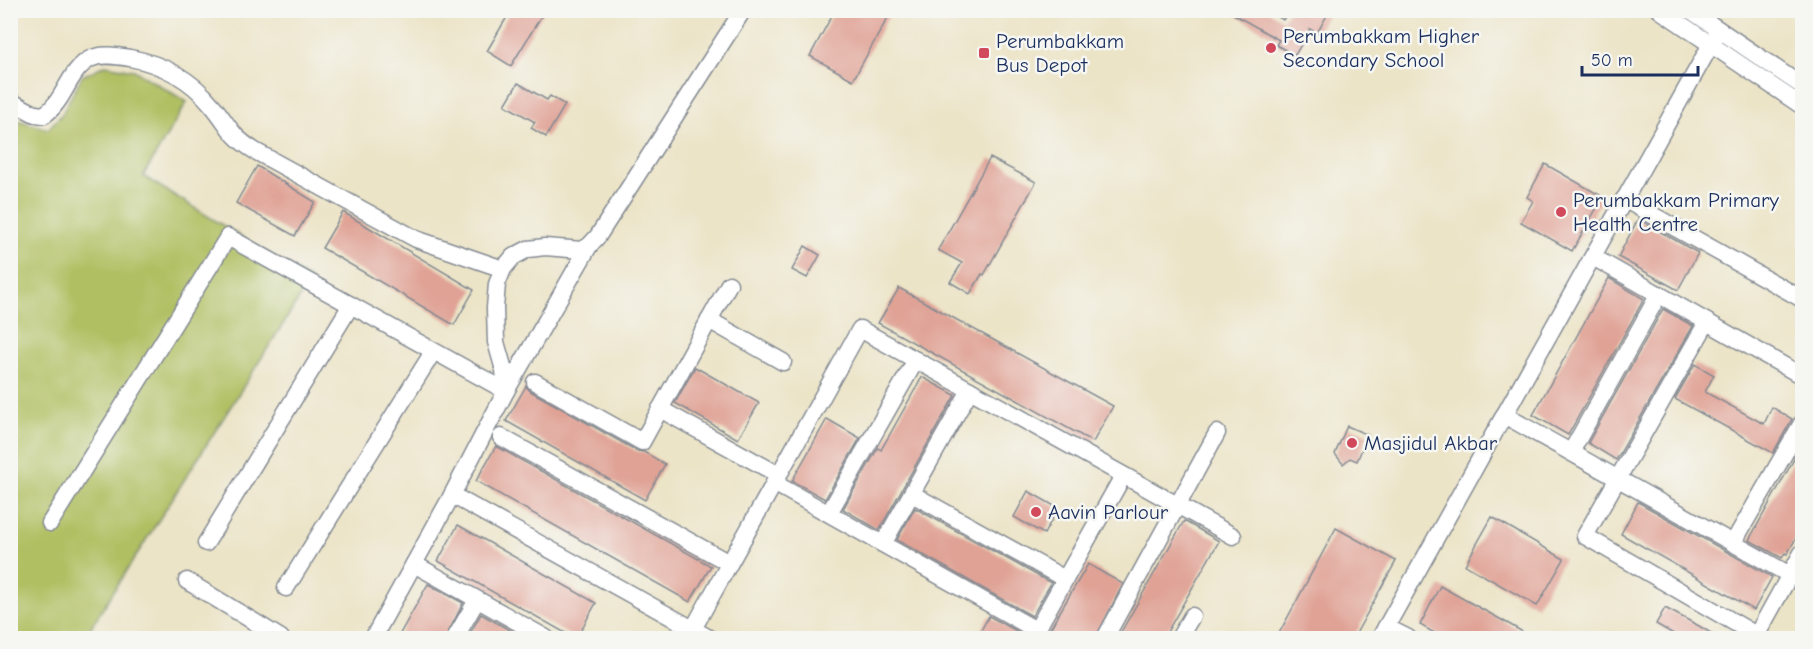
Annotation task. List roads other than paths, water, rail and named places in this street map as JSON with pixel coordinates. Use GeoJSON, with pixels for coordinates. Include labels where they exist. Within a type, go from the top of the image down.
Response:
{"type":"FeatureCollection","features":[{"type":"Feature","properties":{"kind":"street"},"geometry":{"type":"LineString","coordinates":[[373,639],[506,391],[589,246],[598,236],[743,10]]}},
{"type":"Feature","properties":{"kind":"street"},"geometry":{"type":"LineString","coordinates":[[1660,10],[1715,37],[1803,86]]}},
{"type":"Feature","properties":{"kind":"street"},"geometry":{"type":"LineString","coordinates":[[1690,10],[1715,37],[1803,106]]}},
{"type":"Feature","properties":{"kind":"street"},"geometry":{"type":"LineString","coordinates":[[1408,639],[1383,633],[1715,37]]}},
{"type":"Feature","properties":{"kind":"street"},"geometry":{"type":"LineString","coordinates":[[10,101],[35,114],[44,115],[59,102],[78,68],[92,58],[116,56],[151,62],[172,72],[197,90],[213,105],[238,140],[255,151],[416,239],[503,269]]}},
{"type":"Feature","properties":{"kind":"street"},"geometry":{"type":"LineString","coordinates":[[1624,199],[1803,299]]}},
{"type":"Feature","properties":{"kind":"street"},"geometry":{"type":"LineString","coordinates":[[50,523],[228,237],[506,391]]}},
{"type":"Feature","properties":{"kind":"street"},"geometry":{"type":"LineString","coordinates":[[506,391],[504,370],[496,342],[495,308],[497,284],[503,269],[513,257],[528,249],[545,247],[582,250],[589,246]]}},
{"type":"Feature","properties":{"kind":"street"},"geometry":{"type":"LineString","coordinates":[[1593,256],[1803,376]]}},
{"type":"Feature","properties":{"kind":"street"},"geometry":{"type":"LineString","coordinates":[[535,382],[642,442],[729,284]]}},
{"type":"Feature","properties":{"kind":"street"},"geometry":{"type":"LineString","coordinates":[[1571,452],[1659,294]]}},
{"type":"Feature","properties":{"kind":"street"},"geometry":{"type":"LineString","coordinates":[[206,543],[351,305]]}},
{"type":"Feature","properties":{"kind":"street"},"geometry":{"type":"LineString","coordinates":[[709,320],[783,362]]}},
{"type":"Feature","properties":{"kind":"street"},"geometry":{"type":"LineString","coordinates":[[1707,322],[1585,536],[1755,637],[1803,553]]}},
{"type":"Feature","properties":{"kind":"street"},"geometry":{"type":"LineString","coordinates":[[693,629],[860,329],[1233,536]]}},
{"type":"Feature","properties":{"kind":"street"},"geometry":{"type":"LineString","coordinates":[[286,588],[434,352]]}},
{"type":"Feature","properties":{"kind":"street"},"geometry":{"type":"LineString","coordinates":[[829,513],[916,360]]}},
{"type":"Feature","properties":{"kind":"street"},"geometry":{"type":"LineString","coordinates":[[884,544],[970,390]]}},
{"type":"Feature","properties":{"kind":"street"},"geometry":{"type":"LineString","coordinates":[[660,409],[829,513],[1034,634],[1123,476]]}},
{"type":"Feature","properties":{"kind":"street"},"geometry":{"type":"LineString","coordinates":[[1504,415],[1790,575]]}},
{"type":"Feature","properties":{"kind":"street"},"geometry":{"type":"LineString","coordinates":[[1733,543],[1803,423]]}},
{"type":"Feature","properties":{"kind":"street"},"geometry":{"type":"LineString","coordinates":[[1105,639],[1217,433]]}},
{"type":"Feature","properties":{"kind":"street"},"geometry":{"type":"LineString","coordinates":[[501,437],[729,563]]}},
{"type":"Feature","properties":{"kind":"street"},"geometry":{"type":"LineString","coordinates":[[912,494],[1065,579]]}},
{"type":"Feature","properties":{"kind":"street"},"geometry":{"type":"LineString","coordinates":[[452,495],[709,639]]}},
{"type":"Feature","properties":{"kind":"street"},"geometry":{"type":"LineString","coordinates":[[414,564],[477,600],[528,634],[546,639]]}},
{"type":"Feature","properties":{"kind":"street"},"geometry":{"type":"LineString","coordinates":[[187,581],[281,639]]}},
{"type":"Feature","properties":{"kind":"street"},"geometry":{"type":"LineString","coordinates":[[455,639],[477,600]]}},
{"type":"Feature","properties":{"kind":"street"},"geometry":{"type":"LineString","coordinates":[[1179,639],[1192,616]]}},
{"type":"Feature","properties":{"kind":"place","name":"Perumbakkam Higher Secondary School"},"geometry":{"type":"Point","coordinates":[1271,48]}},
{"type":"Feature","properties":{"kind":"place","name":"Perumbakkam Bus Depot"},"geometry":{"type":"Point","coordinates":[984,53]}},
{"type":"Feature","properties":{"kind":"place","name":"Perumbakkam Primary Health Centre"},"geometry":{"type":"Point","coordinates":[1561,212]}},
{"type":"Feature","properties":{"kind":"place","name":"Masjidul Akbar"},"geometry":{"type":"Point","coordinates":[1352,443]}},
{"type":"Feature","properties":{"kind":"place","name":"Aavin Parlour"},"geometry":{"type":"Point","coordinates":[1036,512]}}]}
